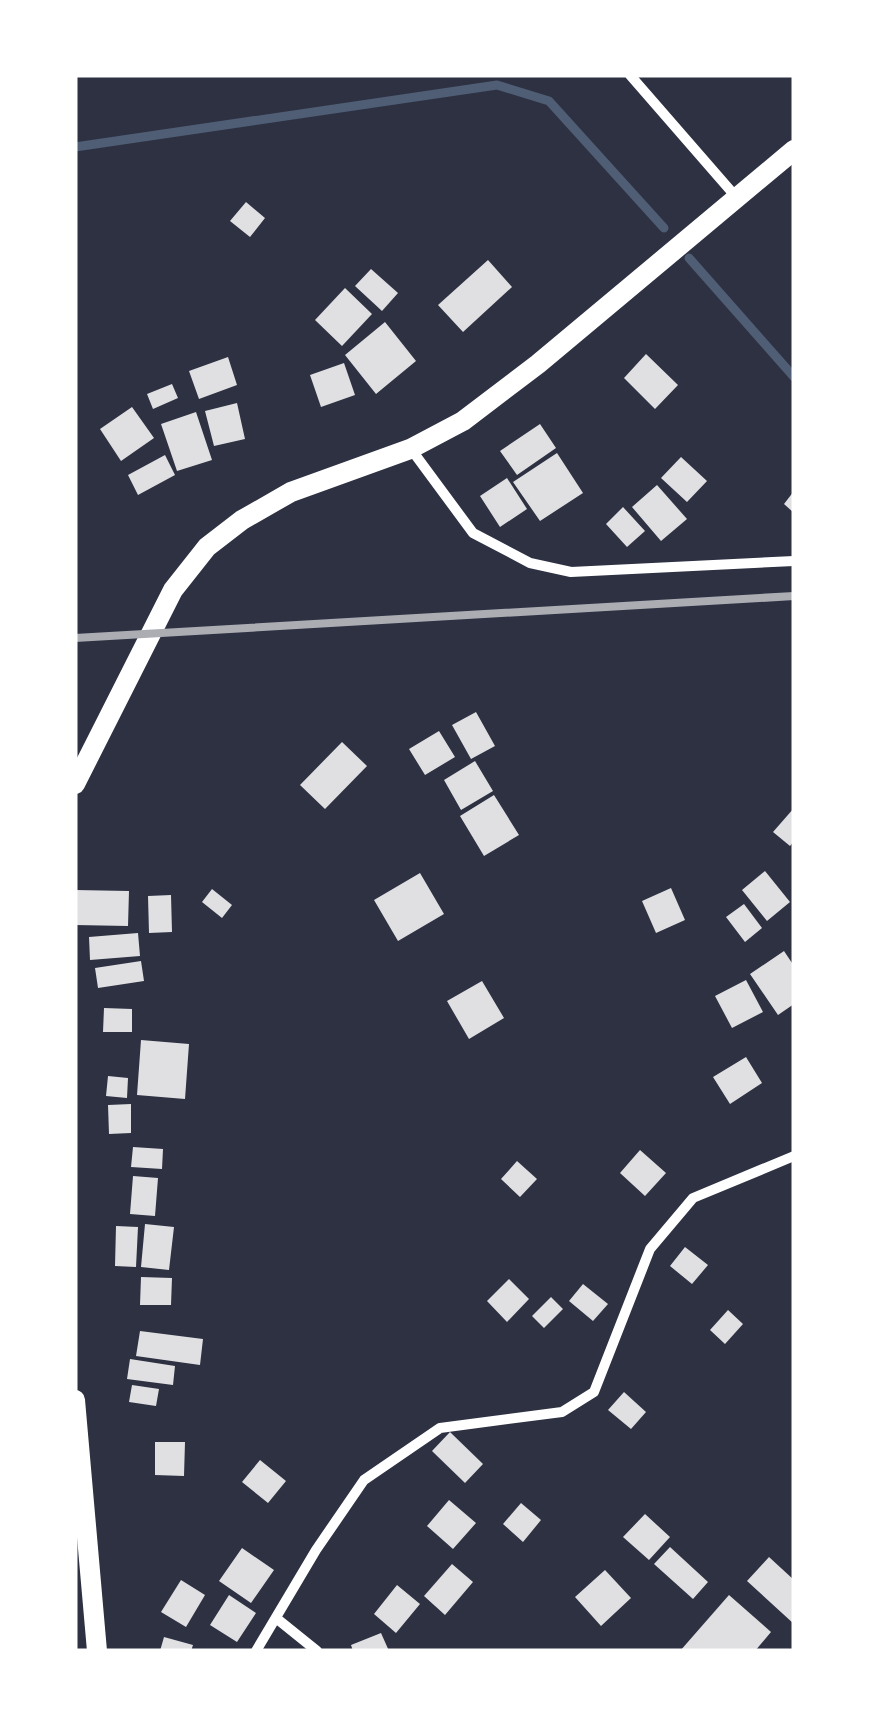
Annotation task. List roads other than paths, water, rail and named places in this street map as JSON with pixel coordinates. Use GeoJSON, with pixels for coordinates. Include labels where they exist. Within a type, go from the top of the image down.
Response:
{"type":"FeatureCollection","features":[{"type":"Feature","properties":{"kind":"highway"},"geometry":{"type":"LineString","coordinates":[[75,784],[173,590],[207,548],[242,520],[291,492],[410,449],[464,421],[794,150]]}},
{"type":"Feature","properties":{"kind":"highway"},"geometry":{"type":"LineString","coordinates":[[75,1400],[97,1651]]}},
{"type":"Feature","properties":{"kind":"street"},"geometry":{"type":"LineString","coordinates":[[630,75],[737,198]]}},
{"type":"Feature","properties":{"kind":"street"},"geometry":{"type":"LineString","coordinates":[[410,449],[474,533],[530,563],[571,572],[794,561]]}},
{"type":"Feature","properties":{"kind":"street"},"geometry":{"type":"LineString","coordinates":[[256,1651],[316,1550],[364,1480],[440,1428],[562,1412],[594,1392],[650,1249],[693,1198],[794,1156]]}},
{"type":"Feature","properties":{"kind":"street"},"geometry":{"type":"LineString","coordinates":[[276,1618],[318,1651]]}},
{"type":"Feature","properties":{"kind":"waterway"},"geometry":{"type":"LineString","coordinates":[[75,147],[497,85],[549,101],[664,228]]}},
{"type":"Feature","properties":{"kind":"waterway"},"geometry":{"type":"LineString","coordinates":[[689,258],[794,377]]}},
{"type":"Feature","properties":{"kind":"railway"},"geometry":{"type":"LineString","coordinates":[[75,638],[794,596]]}}]}
